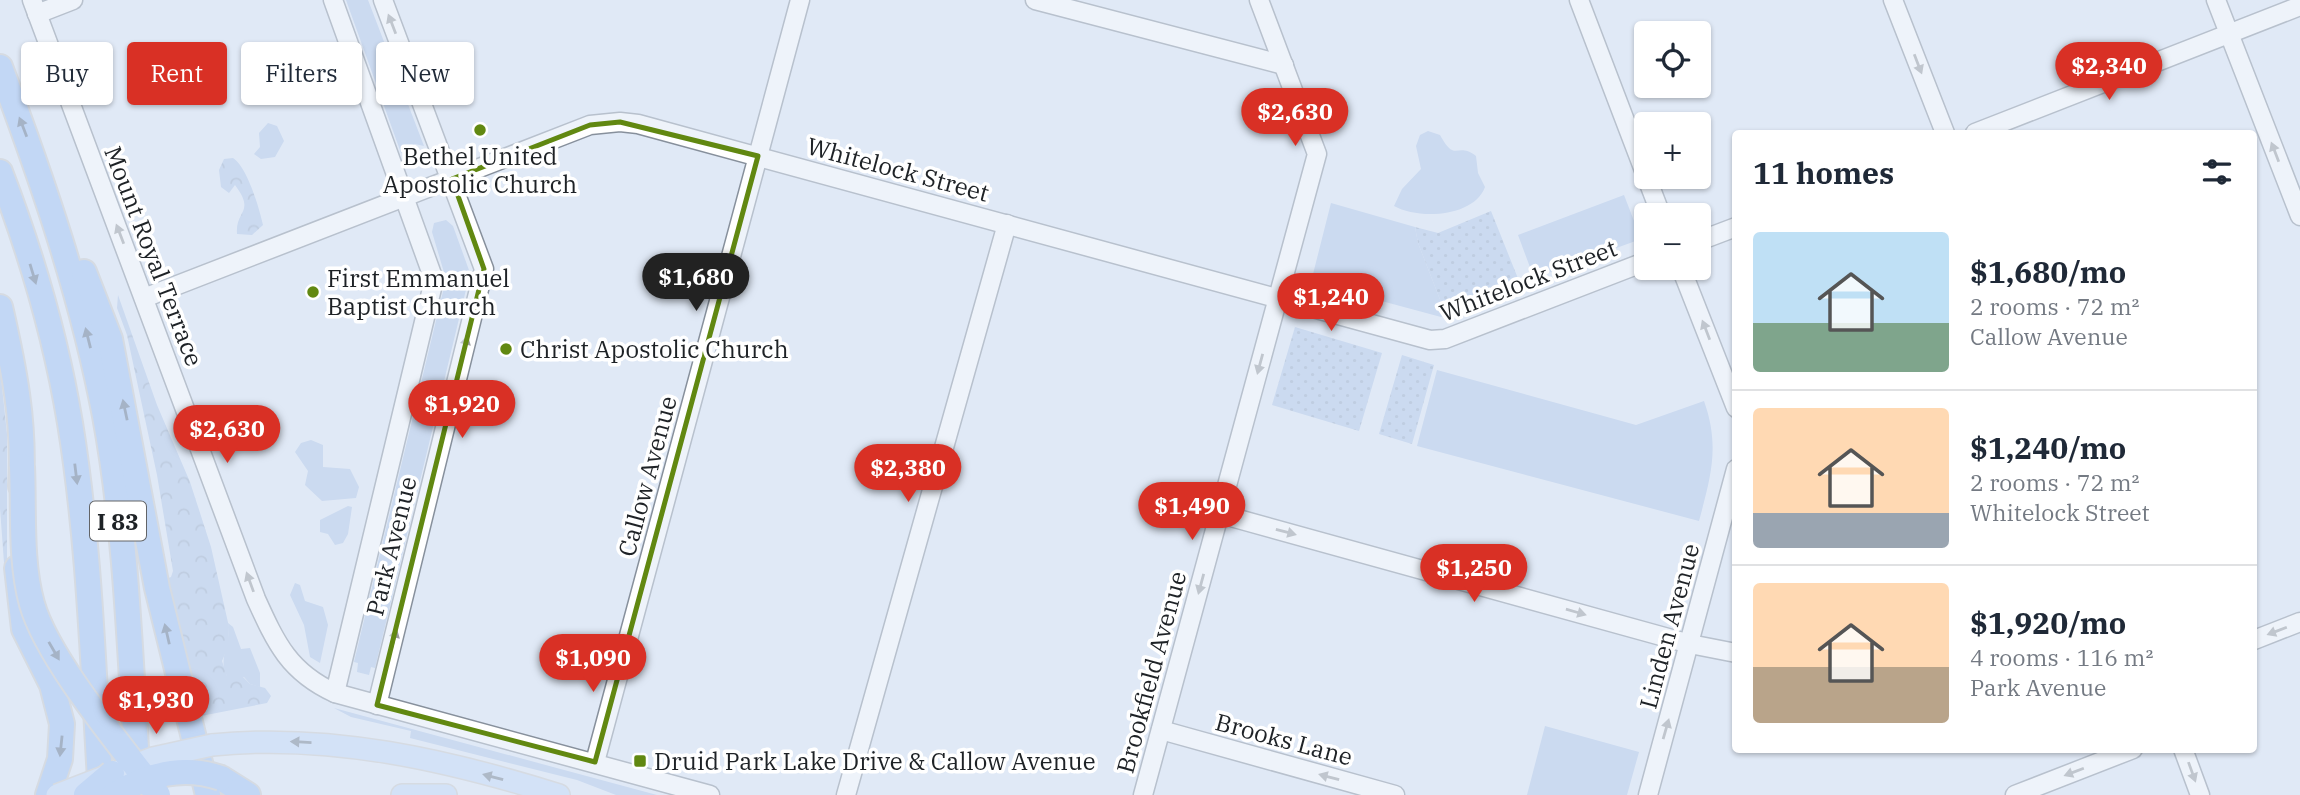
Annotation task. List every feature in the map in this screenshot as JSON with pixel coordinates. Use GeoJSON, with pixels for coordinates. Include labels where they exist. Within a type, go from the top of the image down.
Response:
{"type":"FeatureCollection","features":[{"type":"Feature","properties":{"kind":"highway","name":"I 83"},"geometry":{"type":"LineString","coordinates":[[0,67],[45,187],[72,274],[105,419],[120,538],[139,795]]}},
{"type":"Feature","properties":{"kind":"highway","name":"I 83"},"geometry":{"type":"LineString","coordinates":[[0,172],[56,353],[70,425],[109,788]]}},
{"type":"Feature","properties":{"kind":"highway"},"geometry":{"type":"LineString","coordinates":[[45,187],[100,307],[110,339],[157,588],[214,787]]}},
{"type":"Feature","properties":{"kind":"highway"},"geometry":{"type":"LineString","coordinates":[[0,307],[18,388],[28,587],[41,626],[62,665],[158,795]]}},
{"type":"Feature","properties":{"kind":"highway"},"geometry":{"type":"LineString","coordinates":[[22,466],[16,576],[20,610],[30,644],[52,685],[62,724],[60,760],[48,795]]}},
{"type":"Feature","properties":{"kind":"highway"},"geometry":{"type":"LineString","coordinates":[[86,795],[182,770],[214,787],[248,795]]}},
{"type":"Feature","properties":{"kind":"main road"},"geometry":{"type":"LineString","coordinates":[[57,795],[109,788],[153,758],[212,745],[281,741],[368,750],[484,774],[559,795]]}},
{"type":"Feature","properties":{"kind":"main road"},"geometry":{"type":"LineString","coordinates":[[402,795],[446,795]]}},
{"type":"Feature","properties":{"kind":"street"},"geometry":{"type":"LineString","coordinates":[[35,7],[73,0]]}},
{"type":"Feature","properties":{"kind":"street","name":"Park Avenue"},"geometry":{"type":"LineString","coordinates":[[333,0],[433,280],[335,693]]}},
{"type":"Feature","properties":{"kind":"street","name":"Park Avenue"},"geometry":{"type":"LineString","coordinates":[[377,705],[484,269],[383,0]]}},
{"type":"Feature","properties":{"kind":"street","name":"Callow Avenue"},"geometry":{"type":"LineString","coordinates":[[595,762],[800,0]]}},
{"type":"Feature","properties":{"kind":"street"},"geometry":{"type":"LineString","coordinates":[[1035,0],[1284,65]]}},
{"type":"Feature","properties":{"kind":"street","name":"Brookfield Avenue"},"geometry":{"type":"LineString","coordinates":[[1143,795],[1317,154],[1259,0]]}},
{"type":"Feature","properties":{"kind":"street"},"geometry":{"type":"LineString","coordinates":[[1578,0],[1656,203]]}},
{"type":"Feature","properties":{"kind":"street"},"geometry":{"type":"LineString","coordinates":[[1893,0],[1944,130]]}},
{"type":"Feature","properties":{"kind":"street"},"geometry":{"type":"LineString","coordinates":[[2216,0],[2300,216]]}},
{"type":"Feature","properties":{"kind":"street"},"geometry":{"type":"LineString","coordinates":[[1983,130],[2300,6]]}},
{"type":"Feature","properties":{"kind":"street","name":"Mount Royal Terrace"},"geometry":{"type":"LineString","coordinates":[[35,7],[256,599],[277,645],[314,683],[335,693],[710,795]]}},
{"type":"Feature","properties":{"kind":"street","name":"Whitelock Street"},"geometry":{"type":"LineString","coordinates":[[144,298],[602,122],[638,124],[1435,341],[1634,266]]}},
{"type":"Feature","properties":{"kind":"street"},"geometry":{"type":"LineString","coordinates":[[846,795],[1007,224]]}},
{"type":"Feature","properties":{"kind":"street"},"geometry":{"type":"LineString","coordinates":[[1711,236],[1732,229]]}},
{"type":"Feature","properties":{"kind":"street"},"geometry":{"type":"LineString","coordinates":[[1686,280],[1732,398]]}},
{"type":"Feature","properties":{"kind":"street","name":"Linden Avenue"},"geometry":{"type":"LineString","coordinates":[[1648,795],[1732,484]]}},
{"type":"Feature","properties":{"kind":"street"},"geometry":{"type":"LineString","coordinates":[[1220,514],[1690,644],[1732,652]]}},
{"type":"Feature","properties":{"kind":"street"},"geometry":{"type":"LineString","coordinates":[[2257,639],[2300,622]]}},
{"type":"Feature","properties":{"kind":"street","name":"Brooks Lane"},"geometry":{"type":"LineString","coordinates":[[1161,730],[1395,795]]}},
{"type":"Feature","properties":{"kind":"street"},"geometry":{"type":"LineString","coordinates":[[2015,795],[2123,753]]}},
{"type":"Feature","properties":{"kind":"street"},"geometry":{"type":"LineString","coordinates":[[2184,753],[2200,795]]}},
{"type":"Feature","properties":{"kind":"highlighted area"},"geometry":{"type":"Polygon","coordinates":[[[620,122],[758,156],[595,762],[377,705],[484,269],[452,179],[590,125],[620,122]]]}},
{"type":"Feature","properties":{"kind":"green space"},"geometry":{"type":"Polygon","coordinates":[[[346,0],[368,0],[384,42],[376,42],[376,83],[346,0]]]}},
{"type":"Feature","properties":{"kind":"green space"},"geometry":{"type":"Polygon","coordinates":[[[384,105],[408,105],[424,146],[415,144],[401,153],[384,105]]]}},
{"type":"Feature","properties":{"kind":"green space"},"geometry":{"type":"Polygon","coordinates":[[[268,123],[277,126],[284,141],[275,157],[261,159],[254,154],[260,147],[259,133],[268,123]]]}},
{"type":"Feature","properties":{"kind":"green space"},"geometry":{"type":"Polygon","coordinates":[[[1428,131],[1440,135],[1445,144],[1453,150],[1464,150],[1476,156],[1478,173],[1485,187],[1470,205],[1445,213],[1431,214],[1394,206],[1402,189],[1421,169],[1416,146],[1420,135],[1428,131]]]}},
{"type":"Feature","properties":{"kind":"green space"},"geometry":{"type":"Polygon","coordinates":[[[233,158],[248,178],[263,225],[252,235],[237,234],[244,206],[241,194],[235,185],[229,193],[221,187],[219,170],[224,159],[233,158]]]}},
{"type":"Feature","properties":{"kind":"green space"},"geometry":{"type":"Polygon","coordinates":[[[1624,195],[1634,221],[1634,242],[1534,278],[1518,235],[1624,195]]]}},
{"type":"Feature","properties":{"kind":"green space"},"geometry":{"type":"Polygon","coordinates":[[[1331,203],[1415,227],[1418,243],[1446,315],[1441,317],[1311,282],[1331,203]]]}},
{"type":"Feature","properties":{"kind":"green space"},"geometry":{"type":"Polygon","coordinates":[[[1491,211],[1521,286],[1446,315],[1418,243],[1415,227],[1438,233],[1491,211]]]}},
{"type":"Feature","properties":{"kind":"green space"},"geometry":{"type":"Polygon","coordinates":[[[446,220],[453,226],[470,273],[375,668],[371,667],[369,675],[357,672],[358,663],[354,662],[446,279],[432,232],[434,223],[446,220]]]}},
{"type":"Feature","properties":{"kind":"green space"},"geometry":{"type":"Polygon","coordinates":[[[118,295],[157,405],[190,482],[211,547],[229,627],[228,647],[222,661],[227,676],[242,676],[250,684],[265,688],[271,696],[267,703],[201,716],[164,580],[171,577],[173,571],[157,475],[127,335],[117,308],[118,295]]]}},
{"type":"Feature","properties":{"kind":"green space"},"geometry":{"type":"Polygon","coordinates":[[[1295,327],[1382,353],[1359,431],[1272,405],[1295,327]]]}},
{"type":"Feature","properties":{"kind":"green space"},"geometry":{"type":"Polygon","coordinates":[[[1402,355],[1434,365],[1412,444],[1379,434],[1402,355]]]}},
{"type":"Feature","properties":{"kind":"green space"},"geometry":{"type":"Polygon","coordinates":[[[0,368],[7,434],[7,561],[4,563],[0,508],[0,368]]]}},
{"type":"Feature","properties":{"kind":"green space"},"geometry":{"type":"Polygon","coordinates":[[[1437,370],[1636,425],[1704,401],[1713,447],[1710,475],[1699,521],[1417,446],[1437,370]]]}},
{"type":"Feature","properties":{"kind":"green space"},"geometry":{"type":"Polygon","coordinates":[[[311,440],[323,445],[323,467],[350,469],[359,487],[356,498],[322,501],[305,485],[308,471],[295,452],[301,443],[311,440]]]}},
{"type":"Feature","properties":{"kind":"green space"},"geometry":{"type":"Polygon","coordinates":[[[348,506],[352,507],[348,534],[343,543],[335,545],[328,534],[320,532],[320,520],[348,506]]]}},
{"type":"Feature","properties":{"kind":"green space"},"geometry":{"type":"Polygon","coordinates":[[[295,583],[300,585],[305,601],[323,607],[328,625],[320,663],[310,657],[304,625],[290,595],[295,583]]]}},
{"type":"Feature","properties":{"kind":"green space"},"geometry":{"type":"Polygon","coordinates":[[[228,623],[233,627],[241,649],[250,648],[260,673],[260,687],[250,684],[244,677],[227,676],[224,670],[228,623]]]}},
{"type":"Feature","properties":{"kind":"green space"},"geometry":{"type":"Polygon","coordinates":[[[334,708],[657,795],[616,795],[577,780],[410,738],[411,731],[351,717],[334,708]]]}},
{"type":"Feature","properties":{"kind":"green space"},"geometry":{"type":"Polygon","coordinates":[[[1545,726],[1639,752],[1627,795],[1527,795],[1545,726]]]}},
{"type":"Feature","properties":{"kind":"place","name":"Bethel United Apostolic Church"},"geometry":{"type":"Point","coordinates":[480,130]}},
{"type":"Feature","properties":{"kind":"place","name":"First Emmanuel Baptist Church"},"geometry":{"type":"Point","coordinates":[313,292]}},
{"type":"Feature","properties":{"kind":"place","name":"Christ Apostolic Church"},"geometry":{"type":"Point","coordinates":[506,349]}},
{"type":"Feature","properties":{"kind":"place","name":"Druid Park Lake Drive & Callow Avenue"},"geometry":{"type":"Point","coordinates":[640,761]}}]}
